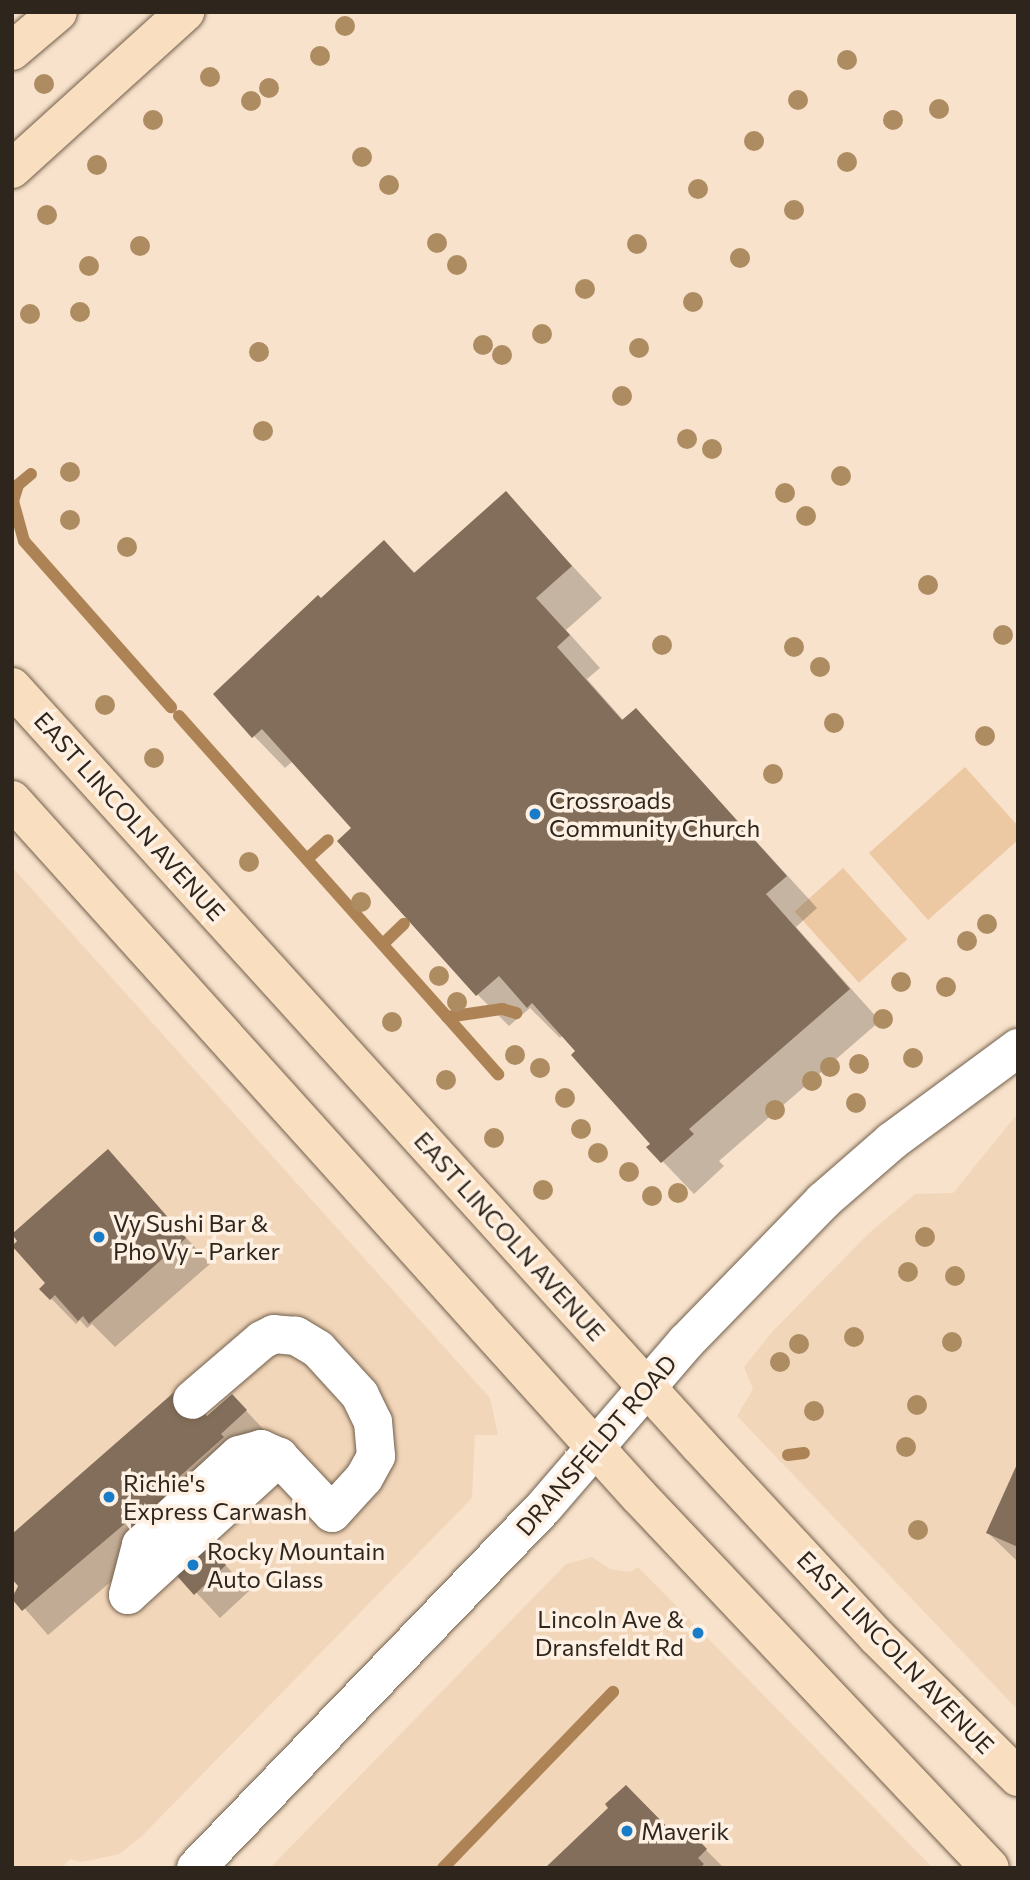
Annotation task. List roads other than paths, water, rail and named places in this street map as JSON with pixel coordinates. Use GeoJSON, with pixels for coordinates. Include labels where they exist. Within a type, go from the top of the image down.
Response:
{"type":"FeatureCollection","features":[{"type":"Feature","properties":{"kind":"main road"},"geometry":{"type":"LineString","coordinates":[[12,51],[58,12]]}},
{"type":"Feature","properties":{"kind":"main road"},"geometry":{"type":"LineString","coordinates":[[12,169],[185,12]]}},
{"type":"Feature","properties":{"kind":"main road","name":"EAST LINCOLN AVENUE"},"geometry":{"type":"LineString","coordinates":[[12,687],[646,1387],[877,1637],[1018,1777]]}},
{"type":"Feature","properties":{"kind":"main road"},"geometry":{"type":"LineString","coordinates":[[12,800],[834,1707],[990,1868]]}},
{"type":"Feature","properties":{"kind":"street","name":"DRANSFELDT ROAD"},"geometry":{"type":"LineString","coordinates":[[196,1868],[596,1447],[646,1387],[842,1183],[1018,1048]]}},
{"type":"Feature","properties":{"kind":"street"},"geometry":{"type":"LineString","coordinates":[[128,1595],[141,1545],[239,1455],[261,1449],[279,1457],[332,1513],[368,1472],[377,1445],[364,1401],[317,1349],[296,1336],[274,1334],[248,1349],[192,1400]]}},
{"type":"Feature","properties":{"kind":"waterway"},"geometry":{"type":"LineString","coordinates":[[31,474],[18,485],[13,501],[24,541],[171,707]]}},
{"type":"Feature","properties":{"kind":"waterway"},"geometry":{"type":"LineString","coordinates":[[179,716],[498,1074]]}},
{"type":"Feature","properties":{"kind":"waterway"},"geometry":{"type":"LineString","coordinates":[[307,859],[328,840]]}},
{"type":"Feature","properties":{"kind":"waterway"},"geometry":{"type":"LineString","coordinates":[[383,944],[404,924]]}},
{"type":"Feature","properties":{"kind":"waterway"},"geometry":{"type":"LineString","coordinates":[[447,1017],[502,1009],[516,1013]]}},
{"type":"Feature","properties":{"kind":"waterway"},"geometry":{"type":"LineString","coordinates":[[788,1455],[804,1453]]}},
{"type":"Feature","properties":{"kind":"waterway"},"geometry":{"type":"LineString","coordinates":[[443,1868],[613,1692]]}},
{"type":"Feature","properties":{"kind":"place","name":"Crossroads Community Church"},"geometry":{"type":"Point","coordinates":[535,814]}},
{"type":"Feature","properties":{"kind":"place","name":"Vy Sushi Bar & Pho Vy - Parker"},"geometry":{"type":"Point","coordinates":[99,1237]}},
{"type":"Feature","properties":{"kind":"place","name":"Richie's Express Carwash"},"geometry":{"type":"Point","coordinates":[109,1497]}},
{"type":"Feature","properties":{"kind":"place","name":"Rocky Mountain Auto Glass"},"geometry":{"type":"Point","coordinates":[193,1565]}},
{"type":"Feature","properties":{"kind":"place","name":"Lincoln Ave & Dransfeldt Rd"},"geometry":{"type":"Point","coordinates":[698,1633]}},
{"type":"Feature","properties":{"kind":"place","name":"Maverik"},"geometry":{"type":"Point","coordinates":[627,1831]}}]}
